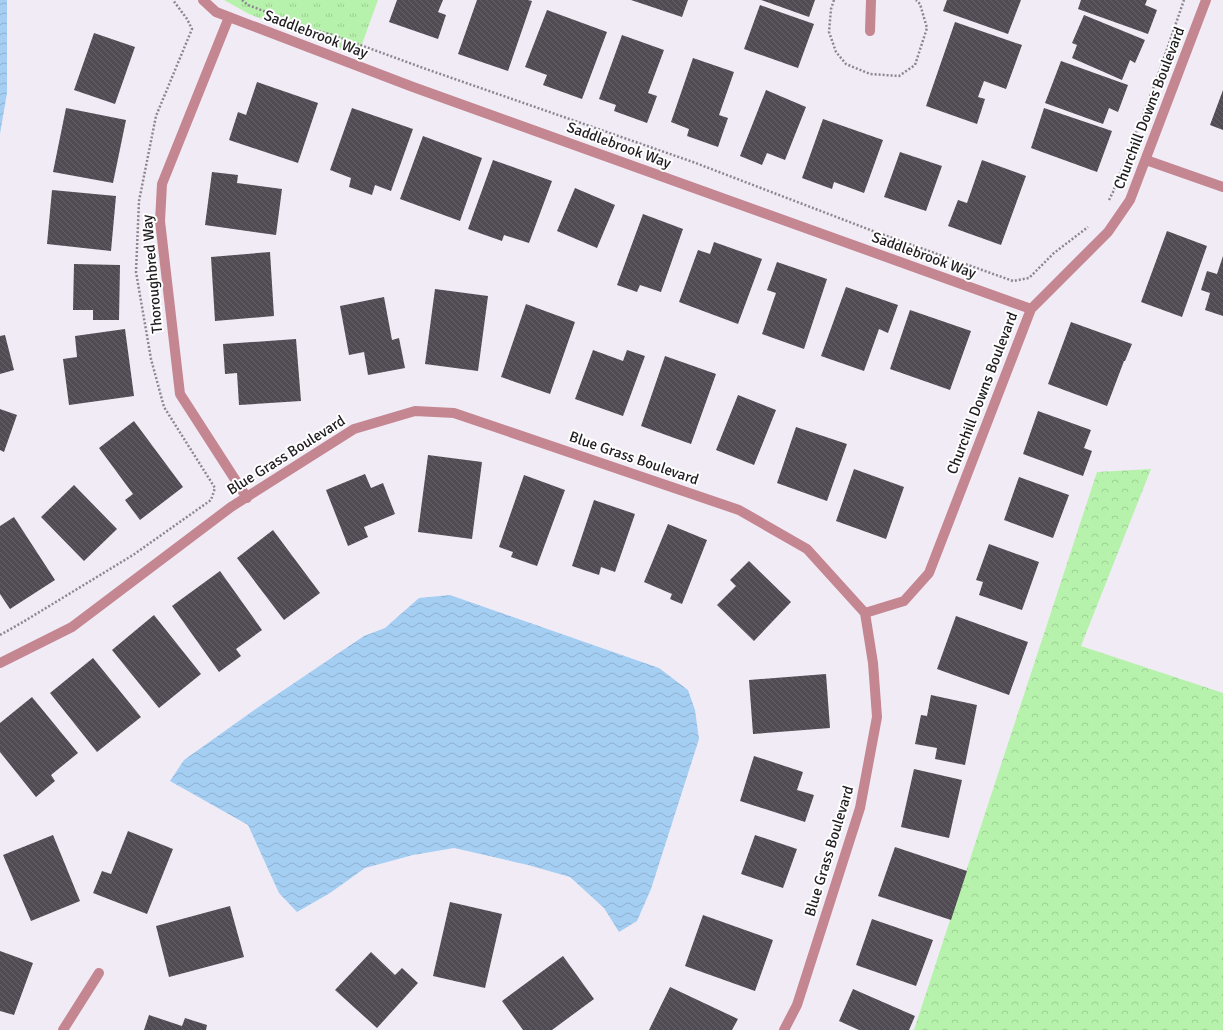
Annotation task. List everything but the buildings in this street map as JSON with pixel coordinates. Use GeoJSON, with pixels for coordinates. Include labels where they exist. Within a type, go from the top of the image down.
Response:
{"type":"FeatureCollection","features":[{"type":"Feature","properties":{"kind":"street","name":"Saddlebrook Way"},"geometry":{"type":"LineString","coordinates":[[204,0],[216,12],[421,90],[1031,309]]}},
{"type":"Feature","properties":{"kind":"street"},"geometry":{"type":"LineString","coordinates":[[870,31],[871,0]]}},
{"type":"Feature","properties":{"kind":"street","name":"Churchill Downs Boulevard"},"geometry":{"type":"LineString","coordinates":[[865,613],[904,601],[929,573],[1031,309],[1108,232],[1130,200],[1206,0]]}},
{"type":"Feature","properties":{"kind":"street","name":"Thoroughbred Way"},"geometry":{"type":"LineString","coordinates":[[229,17],[162,184],[160,221],[180,394],[247,498]]}},
{"type":"Feature","properties":{"kind":"street"},"geometry":{"type":"LineString","coordinates":[[1146,160],[1223,187]]}},
{"type":"Feature","properties":{"kind":"street","name":"Blue Grass Boulevard"},"geometry":{"type":"LineString","coordinates":[[0,663],[72,627],[231,507],[354,429],[415,411],[454,413],[739,510],[807,549],[865,613],[874,663],[877,717],[862,800],[797,1005],[784,1030]]}},
{"type":"Feature","properties":{"kind":"street"},"geometry":{"type":"LineString","coordinates":[[63,1030],[99,973]]}},
{"type":"Feature","properties":{"kind":"path"},"geometry":{"type":"LineString","coordinates":[[0,635],[133,555],[211,500],[215,488],[164,406],[151,360],[136,272],[139,201],[156,116],[192,29],[173,0]]}},
{"type":"Feature","properties":{"kind":"path"},"geometry":{"type":"LineString","coordinates":[[242,0],[248,5],[273,14]]}},
{"type":"Feature","properties":{"kind":"path"},"geometry":{"type":"LineString","coordinates":[[834,0],[831,9],[830,32],[836,52],[846,64],[870,74],[899,76],[915,65],[927,28],[920,4],[916,0]]}},
{"type":"Feature","properties":{"kind":"path"},"geometry":{"type":"LineString","coordinates":[[1105,206],[1113,192],[1156,81],[1184,0]]}},
{"type":"Feature","properties":{"kind":"path"},"geometry":{"type":"LineString","coordinates":[[306,27],[334,35],[426,69],[693,162],[873,231],[1013,281],[1029,278],[1054,252],[1091,224]]}},
{"type":"Feature","properties":{"kind":"green space"},"geometry":{"type":"Polygon","coordinates":[[[224,0],[378,0],[358,55],[249,14],[224,0]]]}},
{"type":"Feature","properties":{"kind":"green space"},"geometry":{"type":"Polygon","coordinates":[[[1151,469],[1081,646],[1223,693],[1223,1030],[914,1030],[1097,472],[1151,469]]]}},
{"type":"Feature","properties":{"kind":"water"},"geometry":{"type":"Polygon","coordinates":[[[0,0],[7,0],[7,93],[0,134],[0,0]]]}},
{"type":"Feature","properties":{"kind":"water"},"geometry":{"type":"Polygon","coordinates":[[[450,595],[659,668],[688,690],[695,710],[699,739],[651,889],[637,921],[619,932],[604,908],[570,877],[528,865],[454,848],[413,855],[365,868],[330,893],[297,912],[279,893],[248,825],[170,781],[184,760],[260,706],[364,636],[385,628],[419,598],[450,595]]]}}]}
